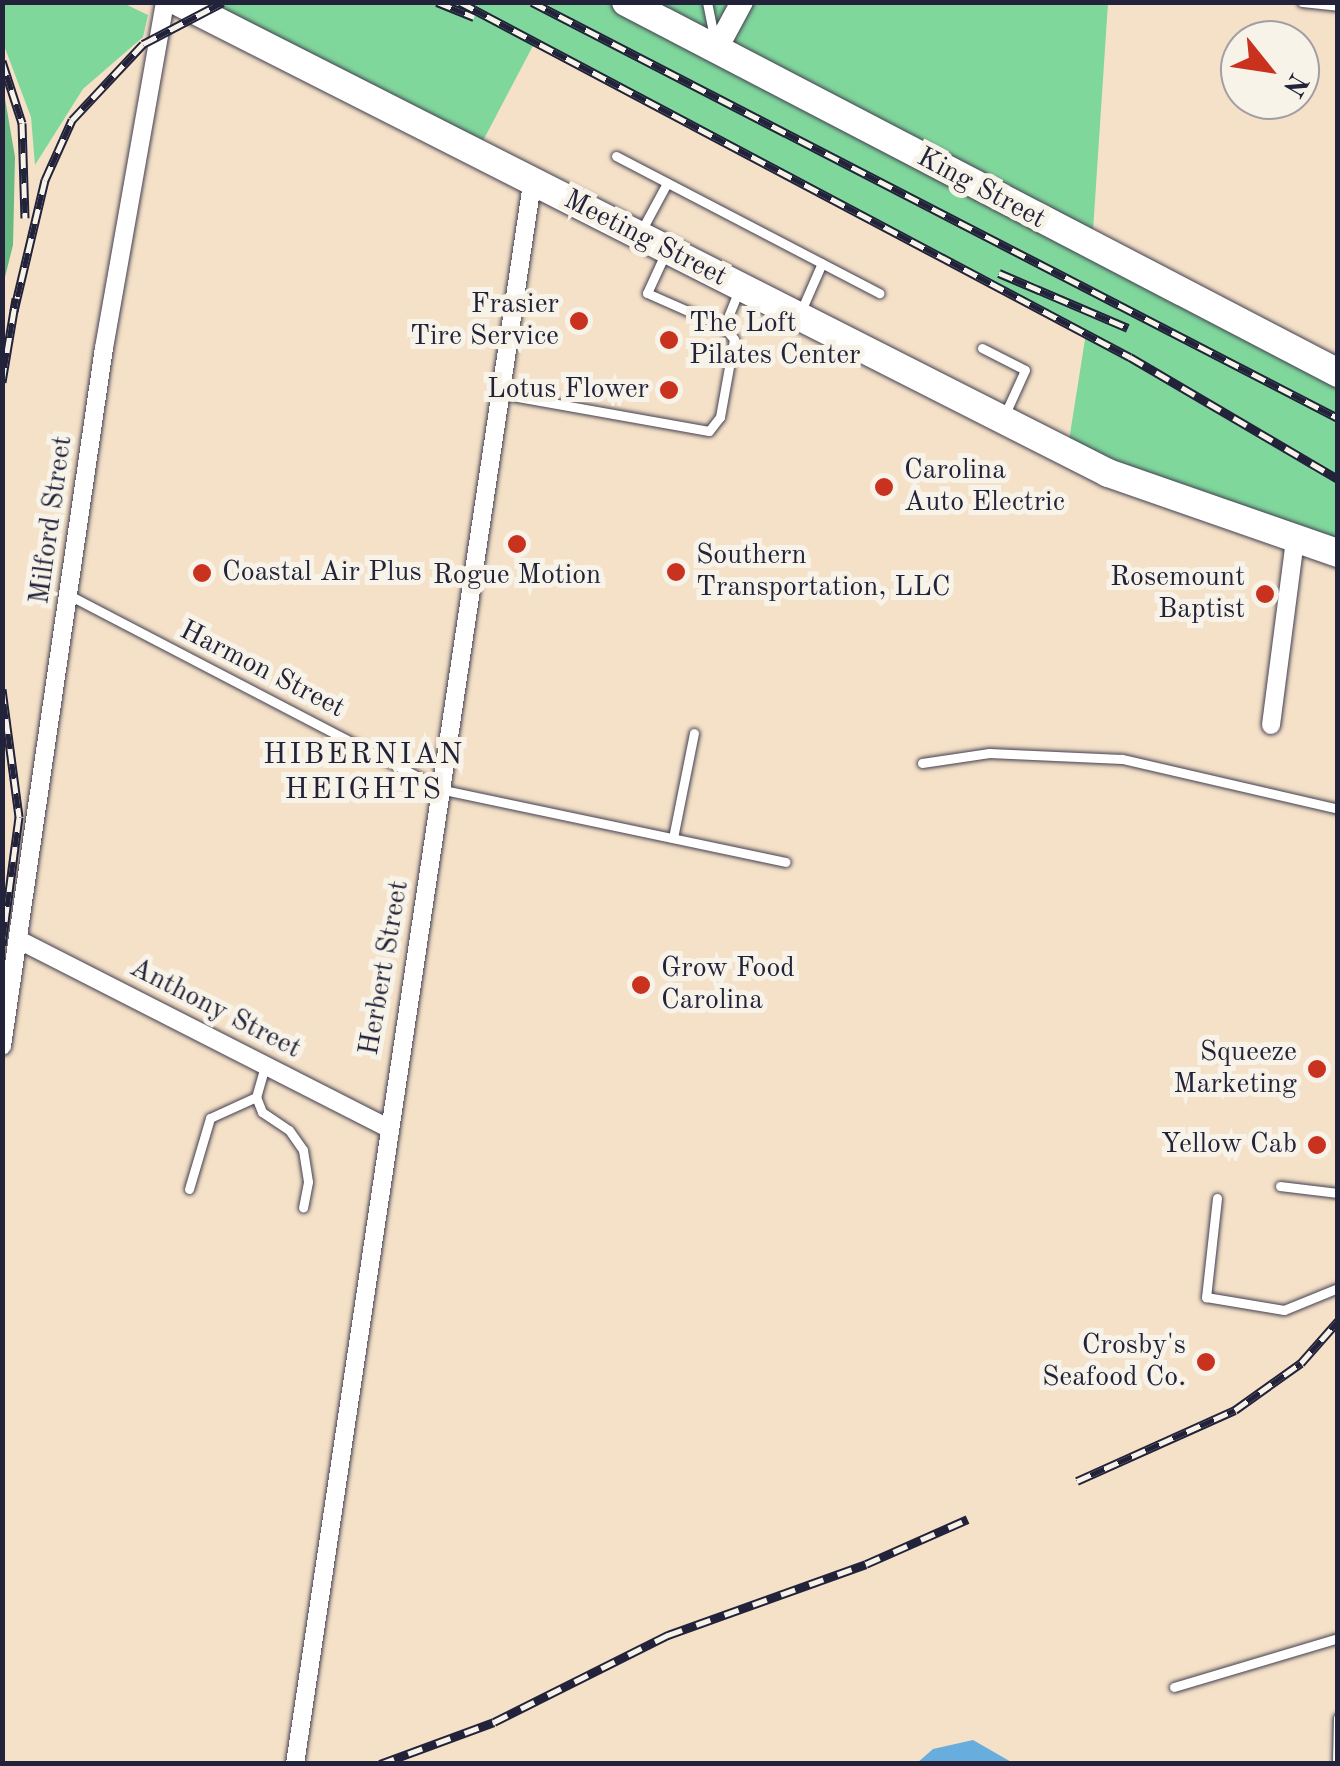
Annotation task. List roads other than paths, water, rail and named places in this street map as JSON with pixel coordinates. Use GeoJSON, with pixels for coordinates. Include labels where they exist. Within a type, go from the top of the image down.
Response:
{"type":"FeatureCollection","features":[{"type":"Feature","properties":{"kind":"main road","name":"Meeting Street"},"geometry":{"type":"LineString","coordinates":[[179,2],[1108,473],[1338,553]]}},
{"type":"Feature","properties":{"kind":"main road","name":"King Street"},"geometry":{"type":"LineString","coordinates":[[626,2],[1338,372]]}},
{"type":"Feature","properties":{"kind":"street","name":"Milford Street"},"geometry":{"type":"LineString","coordinates":[[2,1046],[104,348],[165,2]]}},
{"type":"Feature","properties":{"kind":"street"},"geometry":{"type":"LineString","coordinates":[[716,50],[742,2]]}},
{"type":"Feature","properties":{"kind":"street","name":"Herbert Street"},"geometry":{"type":"LineString","coordinates":[[295,1764],[386,1127],[444,790],[532,183]]}},
{"type":"Feature","properties":{"kind":"street"},"geometry":{"type":"LineString","coordinates":[[1272,725],[1295,540]]}},
{"type":"Feature","properties":{"kind":"street","name":"Anthony Street"},"geometry":{"type":"LineString","coordinates":[[19,940],[386,1127]]}},
{"type":"Feature","properties":{"kind":"lane"},"geometry":{"type":"LineString","coordinates":[[707,2],[716,50]]}},
{"type":"Feature","properties":{"kind":"lane"},"geometry":{"type":"LineString","coordinates":[[1302,2],[1338,6]]}},
{"type":"Feature","properties":{"kind":"lane"},"geometry":{"type":"LineString","coordinates":[[616,156],[878,292]]}},
{"type":"Feature","properties":{"kind":"lane"},"geometry":{"type":"LineString","coordinates":[[638,236],[668,183]]}},
{"type":"Feature","properties":{"kind":"lane"},"geometry":{"type":"LineString","coordinates":[[502,394],[709,431],[720,417],[734,340],[724,327],[647,293],[667,250]]}},
{"type":"Feature","properties":{"kind":"lane"},"geometry":{"type":"LineString","coordinates":[[798,317],[822,264]]}},
{"type":"Feature","properties":{"kind":"lane"},"geometry":{"type":"LineString","coordinates":[[724,327],[740,288]]}},
{"type":"Feature","properties":{"kind":"lane"},"geometry":{"type":"LineString","coordinates":[[982,348],[1026,370],[1002,420]]}},
{"type":"Feature","properties":{"kind":"lane","name":"Harmon Street"},"geometry":{"type":"LineString","coordinates":[[69,595],[444,790],[786,862]]}},
{"type":"Feature","properties":{"kind":"lane"},"geometry":{"type":"LineString","coordinates":[[673,838],[694,733]]}},
{"type":"Feature","properties":{"kind":"lane"},"geometry":{"type":"LineString","coordinates":[[922,763],[989,753],[1122,759],[1338,809]]}},
{"type":"Feature","properties":{"kind":"lane"},"geometry":{"type":"LineString","coordinates":[[265,1066],[256,1098],[262,1112],[289,1130],[302,1150],[308,1182],[302,1208]]}},
{"type":"Feature","properties":{"kind":"lane"},"geometry":{"type":"LineString","coordinates":[[190,1189],[210,1118],[256,1098]]}},
{"type":"Feature","properties":{"kind":"lane"},"geometry":{"type":"LineString","coordinates":[[1280,1186],[1338,1193]]}},
{"type":"Feature","properties":{"kind":"lane"},"geometry":{"type":"LineString","coordinates":[[1217,1198],[1206,1297],[1284,1310],[1338,1288]]}},
{"type":"Feature","properties":{"kind":"lane"},"geometry":{"type":"LineString","coordinates":[[1174,1687],[1338,1638]]}},
{"type":"Feature","properties":{"kind":"lane"},"geometry":{"type":"LineString","coordinates":[[1337,1764],[1338,1718]]}},
{"type":"Feature","properties":{"kind":"water"},"geometry":{"type":"Polygon","coordinates":[[[973,1740],[1013,1763],[917,1763],[933,1749],[973,1740]]]}},
{"type":"Feature","properties":{"kind":"railway"},"geometry":{"type":"LineString","coordinates":[[14,311],[45,180],[72,120],[143,44],[223,2]]}},
{"type":"Feature","properties":{"kind":"railway"},"geometry":{"type":"LineString","coordinates":[[437,2],[474,17]]}},
{"type":"Feature","properties":{"kind":"railway"},"geometry":{"type":"LineString","coordinates":[[460,2],[1130,357],[1338,479]]}},
{"type":"Feature","properties":{"kind":"railway"},"geometry":{"type":"LineString","coordinates":[[532,2],[1338,418]]}},
{"type":"Feature","properties":{"kind":"railway"},"geometry":{"type":"LineString","coordinates":[[2,61],[22,123],[25,218]]}},
{"type":"Feature","properties":{"kind":"railway"},"geometry":{"type":"LineString","coordinates":[[999,273],[1128,328]]}},
{"type":"Feature","properties":{"kind":"railway"},"geometry":{"type":"LineString","coordinates":[[2,382],[16,298]]}},
{"type":"Feature","properties":{"kind":"railway"},"geometry":{"type":"LineString","coordinates":[[2,689],[19,817],[2,945]]}},
{"type":"Feature","properties":{"kind":"railway"},"geometry":{"type":"LineString","coordinates":[[1077,1481],[1235,1410],[1301,1363],[1338,1321]]}},
{"type":"Feature","properties":{"kind":"railway"},"geometry":{"type":"LineString","coordinates":[[380,1764],[494,1722],[668,1635],[866,1564],[968,1519]]}},
{"type":"Feature","properties":{"kind":"place","name":"Frasier Tire Service"},"geometry":{"type":"Point","coordinates":[579,321]}},
{"type":"Feature","properties":{"kind":"place","name":"The Loft Pilates Center"},"geometry":{"type":"Point","coordinates":[669,340]}},
{"type":"Feature","properties":{"kind":"place","name":"Lotus Flower"},"geometry":{"type":"Point","coordinates":[669,390]}},
{"type":"Feature","properties":{"kind":"place","name":"Carolina Auto Electric"},"geometry":{"type":"Point","coordinates":[884,487]}},
{"type":"Feature","properties":{"kind":"place","name":"Rogue Motion"},"geometry":{"type":"Point","coordinates":[517,544]}},
{"type":"Feature","properties":{"kind":"place","name":"Southern Transportation, LLC"},"geometry":{"type":"Point","coordinates":[676,572]}},
{"type":"Feature","properties":{"kind":"place","name":"Coastal Air Plus"},"geometry":{"type":"Point","coordinates":[202,573]}},
{"type":"Feature","properties":{"kind":"place","name":"Rosemount Baptist"},"geometry":{"type":"Point","coordinates":[1265,594]}},
{"type":"Feature","properties":{"kind":"place","name":"Grow Food Carolina"},"geometry":{"type":"Point","coordinates":[641,985]}},
{"type":"Feature","properties":{"kind":"place","name":"Squeeze Marketing"},"geometry":{"type":"Point","coordinates":[1317,1069]}},
{"type":"Feature","properties":{"kind":"place","name":"Yellow Cab"},"geometry":{"type":"Point","coordinates":[1317,1145]}},
{"type":"Feature","properties":{"kind":"place","name":"Crosby's Seafood Co."},"geometry":{"type":"Point","coordinates":[1206,1362]}},
{"type":"Feature","properties":{"kind":"district","name":"HIBERNIAN HEIGHTS"},"geometry":{"type":"Point","coordinates":[364,772]}}]}
